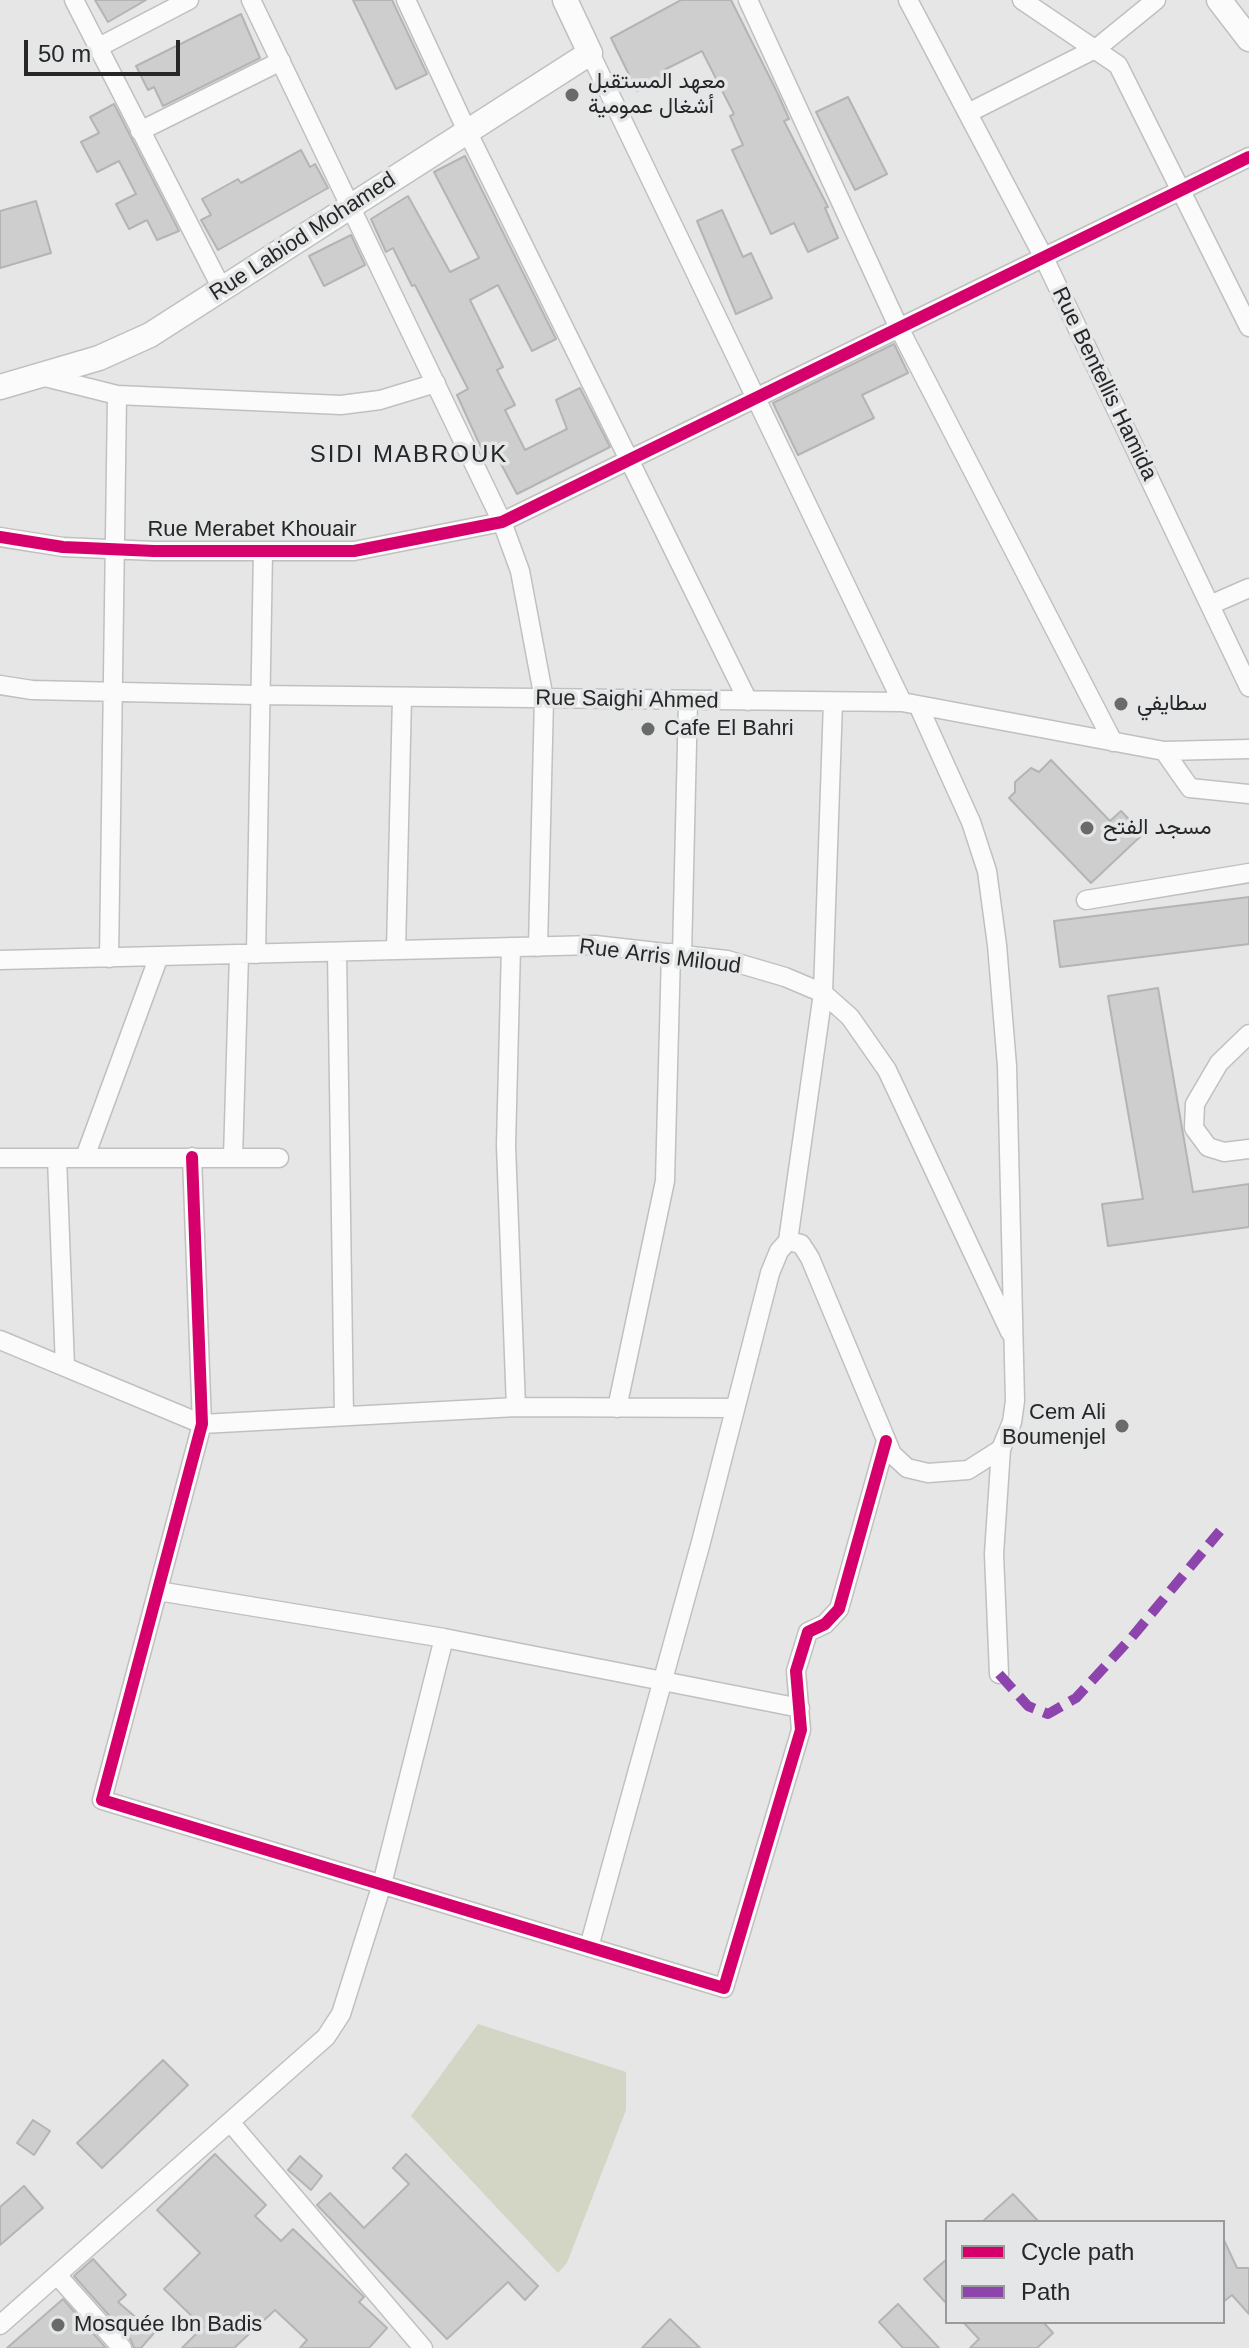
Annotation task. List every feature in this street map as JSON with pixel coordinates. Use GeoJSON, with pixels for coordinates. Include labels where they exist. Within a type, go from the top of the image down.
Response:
{"type":"FeatureCollection","features":[{"type":"Feature","properties":{"kind":"street"},"geometry":{"type":"LineString","coordinates":[[74,0],[222,289]]}},
{"type":"Feature","properties":{"kind":"street"},"geometry":{"type":"LineString","coordinates":[[97,48],[189,0]]}},
{"type":"Feature","properties":{"kind":"street"},"geometry":{"type":"LineString","coordinates":[[251,0],[502,522],[520,571],[544,699],[538,947]]}},
{"type":"Feature","properties":{"kind":"street"},"geometry":{"type":"LineString","coordinates":[[406,0],[467,131],[748,701]]}},
{"type":"Feature","properties":{"kind":"street"},"geometry":{"type":"LineString","coordinates":[[565,0],[755,398],[971,822],[987,871],[1007,1066],[1015,1401],[1001,1449],[994,1554],[999,1674]]}},
{"type":"Feature","properties":{"kind":"street"},"geometry":{"type":"LineString","coordinates":[[748,0],[898,326],[1113,742]]}},
{"type":"Feature","properties":{"kind":"street","name":"Rue Bentellis Hamida"},"geometry":{"type":"LineString","coordinates":[[908,0],[1043,256],[1249,687]]}},
{"type":"Feature","properties":{"kind":"street"},"geometry":{"type":"LineString","coordinates":[[1022,0],[1118,65],[1249,327]]}},
{"type":"Feature","properties":{"kind":"street"},"geometry":{"type":"LineString","coordinates":[[968,113],[1097,48],[1156,0]]}},
{"type":"Feature","properties":{"kind":"street"},"geometry":{"type":"LineString","coordinates":[[1219,0],[1249,39]]}},
{"type":"Feature","properties":{"kind":"street","name":"Rue Labiod Mohamed"},"geometry":{"type":"LineString","coordinates":[[0,387],[99,358],[150,335],[590,53]]}},
{"type":"Feature","properties":{"kind":"street"},"geometry":{"type":"LineString","coordinates":[[140,131],[281,61]]}},
{"type":"Feature","properties":{"kind":"street","name":"Rue Merabet Khouair"},"geometry":{"type":"LineString","coordinates":[[0,537],[113,549],[354,551],[502,522],[1249,157]]}},
{"type":"Feature","properties":{"kind":"street"},"geometry":{"type":"LineString","coordinates":[[40,376],[117,395],[341,405],[380,400],[436,383]]}},
{"type":"Feature","properties":{"kind":"street"},"geometry":{"type":"LineString","coordinates":[[109,958],[117,395]]}},
{"type":"Feature","properties":{"kind":"street"},"geometry":{"type":"LineString","coordinates":[[233,1158],[248,954],[263,551]]}},
{"type":"Feature","properties":{"kind":"street"},"geometry":{"type":"LineString","coordinates":[[1210,605],[1249,588]]}},
{"type":"Feature","properties":{"kind":"street","name":"Rue Saighi Ahmed"},"geometry":{"type":"LineString","coordinates":[[0,685],[32,690],[112,692],[910,704],[1164,751],[1249,749]]}},
{"type":"Feature","properties":{"kind":"street"},"geometry":{"type":"LineString","coordinates":[[396,950],[402,697]]}},
{"type":"Feature","properties":{"kind":"street"},"geometry":{"type":"LineString","coordinates":[[617,1408],[665,1181],[688,701]]}},
{"type":"Feature","properties":{"kind":"street"},"geometry":{"type":"LineString","coordinates":[[589,1947],[770,1273],[788,1241],[823,993],[833,702]]}},
{"type":"Feature","properties":{"kind":"street"},"geometry":{"type":"LineString","coordinates":[[1164,751],[1190,788],[1249,794]]}},
{"type":"Feature","properties":{"kind":"street"},"geometry":{"type":"LineString","coordinates":[[1086,900],[1249,873]]}},
{"type":"Feature","properties":{"kind":"street","name":"Rue Arris Miloud"},"geometry":{"type":"LineString","coordinates":[[0,960],[595,945],[727,960],[823,993],[850,1017],[887,1070],[1013,1338]]}},
{"type":"Feature","properties":{"kind":"street"},"geometry":{"type":"LineString","coordinates":[[511,947],[506,1146],[516,1407]]}},
{"type":"Feature","properties":{"kind":"street"},"geometry":{"type":"LineString","coordinates":[[337,952],[344,1416]]}},
{"type":"Feature","properties":{"kind":"street"},"geometry":{"type":"LineString","coordinates":[[85,1157],[159,956]]}},
{"type":"Feature","properties":{"kind":"street"},"geometry":{"type":"LineString","coordinates":[[1249,1034],[1219,1063],[1195,1104],[1194,1128],[1208,1147],[1224,1152],[1249,1149]]}},
{"type":"Feature","properties":{"kind":"street"},"geometry":{"type":"LineString","coordinates":[[192,1157],[202,1424],[102,1800],[724,1988],[801,1730],[796,1671],[808,1632],[825,1624],[839,1609],[886,1441]]}},
{"type":"Feature","properties":{"kind":"street"},"geometry":{"type":"LineString","coordinates":[[0,1158],[279,1158]]}},
{"type":"Feature","properties":{"kind":"street"},"geometry":{"type":"LineString","coordinates":[[57,1158],[65,1367]]}},
{"type":"Feature","properties":{"kind":"street"},"geometry":{"type":"LineString","coordinates":[[788,1241],[801,1244],[810,1258],[892,1454],[907,1468],[928,1473],[968,1470],[1001,1449]]}},
{"type":"Feature","properties":{"kind":"street"},"geometry":{"type":"LineString","coordinates":[[0,1340],[202,1424],[516,1407],[735,1408]]}},
{"type":"Feature","properties":{"kind":"street"},"geometry":{"type":"LineString","coordinates":[[158,1591],[444,1638],[800,1708]]}},
{"type":"Feature","properties":{"kind":"street"},"geometry":{"type":"LineString","coordinates":[[0,2325],[326,2037],[341,2014],[382,1884],[444,1638]]}},
{"type":"Feature","properties":{"kind":"street"},"geometry":{"type":"LineString","coordinates":[[230,2122],[423,2348]]}},
{"type":"Feature","properties":{"kind":"street"},"geometry":{"type":"LineString","coordinates":[[57,2275],[122,2348]]}},
{"type":"Feature","properties":{"kind":"green space"},"geometry":{"type":"Polygon","coordinates":[[[478,2024],[626,2072],[626,2110],[567,2263],[558,2273],[411,2116],[478,2024]]]}},
{"type":"Feature","properties":{"kind":"building"},"geometry":{"type":"Polygon","coordinates":[[[95,0],[146,0],[108,22],[95,0]]]}},
{"type":"Feature","properties":{"kind":"building"},"geometry":{"type":"Polygon","coordinates":[[[353,0],[392,0],[427,74],[396,89],[353,0]]]}},
{"type":"Feature","properties":{"kind":"building"},"geometry":{"type":"Polygon","coordinates":[[[681,0],[731,0],[777,92],[789,119],[784,121],[828,207],[825,208],[838,238],[808,252],[794,223],[771,234],[732,150],[743,145],[730,116],[734,114],[702,51],[662,71],[664,77],[637,91],[611,38],[681,0]]]}},
{"type":"Feature","properties":{"kind":"building"},"geometry":{"type":"Polygon","coordinates":[[[241,14],[260,58],[163,106],[154,87],[148,90],[136,66],[241,14]]]}},
{"type":"Feature","properties":{"kind":"building"},"geometry":{"type":"Polygon","coordinates":[[[848,97],[887,174],[855,190],[816,112],[848,97]]]}},
{"type":"Feature","properties":{"kind":"building"},"geometry":{"type":"Polygon","coordinates":[[[114,104],[179,231],[157,240],[147,220],[129,229],[116,204],[136,194],[119,161],[97,172],[81,142],[99,133],[90,117],[114,104]]]}},
{"type":"Feature","properties":{"kind":"building"},"geometry":{"type":"Polygon","coordinates":[[[301,150],[310,167],[315,164],[328,188],[218,250],[201,220],[211,215],[202,199],[238,179],[241,183],[301,150]]]}},
{"type":"Feature","properties":{"kind":"building"},"geometry":{"type":"Polygon","coordinates":[[[465,156],[556,339],[532,351],[498,285],[470,300],[503,367],[497,370],[515,405],[505,410],[525,450],[567,429],[556,400],[580,388],[610,447],[517,494],[493,449],[484,454],[457,395],[468,389],[415,285],[412,286],[393,248],[386,252],[371,219],[408,196],[450,272],[479,258],[434,172],[465,156]]]}},
{"type":"Feature","properties":{"kind":"building"},"geometry":{"type":"Polygon","coordinates":[[[36,201],[51,253],[0,268],[0,211],[36,201]]]}},
{"type":"Feature","properties":{"kind":"building"},"geometry":{"type":"Polygon","coordinates":[[[722,210],[743,257],[751,253],[772,298],[736,314],[697,221],[722,210]]]}},
{"type":"Feature","properties":{"kind":"building"},"geometry":{"type":"Polygon","coordinates":[[[351,235],[365,265],[324,286],[309,256],[351,235]]]}},
{"type":"Feature","properties":{"kind":"building"},"geometry":{"type":"Polygon","coordinates":[[[894,344],[908,373],[862,395],[874,418],[798,455],[773,403],[894,344]]]}},
{"type":"Feature","properties":{"kind":"building","name":"مسجد الفتح"},"geometry":{"type":"Polygon","coordinates":[[[1051,760],[1110,821],[1121,811],[1143,834],[1091,883],[1009,798],[1015,792],[1015,782],[1031,768],[1039,772],[1051,760]]]}},
{"type":"Feature","properties":{"kind":"building"},"geometry":{"type":"Polygon","coordinates":[[[1249,897],[1249,944],[1060,967],[1054,921],[1249,897]]]}},
{"type":"Feature","properties":{"kind":"building"},"geometry":{"type":"Polygon","coordinates":[[[1158,988],[1193,1192],[1249,1184],[1249,1227],[1108,1246],[1102,1204],[1143,1199],[1108,996],[1158,988]]]}},
{"type":"Feature","properties":{"kind":"building"},"geometry":{"type":"Polygon","coordinates":[[[163,2060],[188,2085],[102,2168],[77,2143],[163,2060]]]}},
{"type":"Feature","properties":{"kind":"building"},"geometry":{"type":"Polygon","coordinates":[[[33,2120],[50,2131],[34,2155],[17,2143],[33,2120]]]}},
{"type":"Feature","properties":{"kind":"building"},"geometry":{"type":"Polygon","coordinates":[[[215,2154],[266,2205],[255,2216],[281,2241],[293,2229],[364,2297],[359,2302],[387,2328],[369,2348],[300,2348],[307,2340],[275,2310],[234,2348],[182,2348],[203,2327],[164,2289],[200,2253],[157,2210],[215,2154]]]}},
{"type":"Feature","properties":{"kind":"building"},"geometry":{"type":"Polygon","coordinates":[[[406,2154],[538,2286],[525,2300],[508,2282],[447,2339],[317,2205],[330,2193],[364,2228],[409,2184],[393,2168],[406,2154]]]}},
{"type":"Feature","properties":{"kind":"building"},"geometry":{"type":"Polygon","coordinates":[[[300,2156],[322,2176],[311,2190],[288,2170],[300,2156]]]}},
{"type":"Feature","properties":{"kind":"building"},"geometry":{"type":"Polygon","coordinates":[[[24,2186],[43,2208],[0,2245],[0,2207],[24,2186]]]}},
{"type":"Feature","properties":{"kind":"building"},"geometry":{"type":"Polygon","coordinates":[[[1013,2194],[1037,2220],[984,2220],[1013,2194]]]}},
{"type":"Feature","properties":{"kind":"building"},"geometry":{"type":"Polygon","coordinates":[[[1225,2242],[1237,2268],[1249,2268],[1249,2314],[1232,2295],[1225,2300],[1225,2242]]]}},
{"type":"Feature","properties":{"kind":"building"},"geometry":{"type":"Polygon","coordinates":[[[93,2259],[126,2295],[118,2302],[154,2333],[141,2348],[134,2348],[131,2340],[74,2276],[93,2259]]]}},
{"type":"Feature","properties":{"kind":"building"},"geometry":{"type":"Polygon","coordinates":[[[945,2261],[945,2302],[924,2279],[945,2261]]]}},
{"type":"Feature","properties":{"kind":"building","name":"Mosquée Ibn Badis"},"geometry":{"type":"Polygon","coordinates":[[[63,2299],[106,2348],[7,2348],[63,2299]]]}},
{"type":"Feature","properties":{"kind":"building"},"geometry":{"type":"Polygon","coordinates":[[[898,2304],[939,2348],[903,2348],[879,2322],[898,2304]]]}},
{"type":"Feature","properties":{"kind":"building"},"geometry":{"type":"Polygon","coordinates":[[[670,2319],[700,2348],[642,2348],[670,2319]]]}},
{"type":"Feature","properties":{"kind":"building"},"geometry":{"type":"Polygon","coordinates":[[[965,2324],[1045,2324],[1053,2333],[1037,2348],[970,2348],[979,2339],[965,2324]]]}},
{"type":"Feature","properties":{"kind":"marked path"},"geometry":{"type":"LineString","coordinates":[[999,1674],[1028,1706],[1048,1714],[1076,1698],[1132,1637],[1220,1531]]}},
{"type":"Feature","properties":{"kind":"cycle path"},"geometry":{"type":"LineString","coordinates":[[0,537],[63,547],[154,551],[354,551],[502,522],[1249,157]]}},
{"type":"Feature","properties":{"kind":"cycle path"},"geometry":{"type":"LineString","coordinates":[[192,1157],[202,1424],[102,1800],[724,1988],[801,1730],[796,1671],[808,1632],[825,1624],[839,1609],[886,1441]]}},
{"type":"Feature","properties":{"kind":"place","name":"معهد المستقبل أشغال عمومية"},"geometry":{"type":"Point","coordinates":[572,95]}},
{"type":"Feature","properties":{"kind":"place","name":"سطايفي"},"geometry":{"type":"Point","coordinates":[1121,704]}},
{"type":"Feature","properties":{"kind":"place","name":"Cafe El Bahri"},"geometry":{"type":"Point","coordinates":[648,729]}},
{"type":"Feature","properties":{"kind":"place","name":"مسجد الفتح"},"geometry":{"type":"Point","coordinates":[1087,828]}},
{"type":"Feature","properties":{"kind":"place","name":"Cem Ali Boumenjel"},"geometry":{"type":"Point","coordinates":[1122,1426]}},
{"type":"Feature","properties":{"kind":"place","name":"Mosquée Ibn Badis"},"geometry":{"type":"Point","coordinates":[58,2325]}},
{"type":"Feature","properties":{"kind":"district","name":"SIDI MABROUK"},"geometry":{"type":"Point","coordinates":[409,455]}}]}
